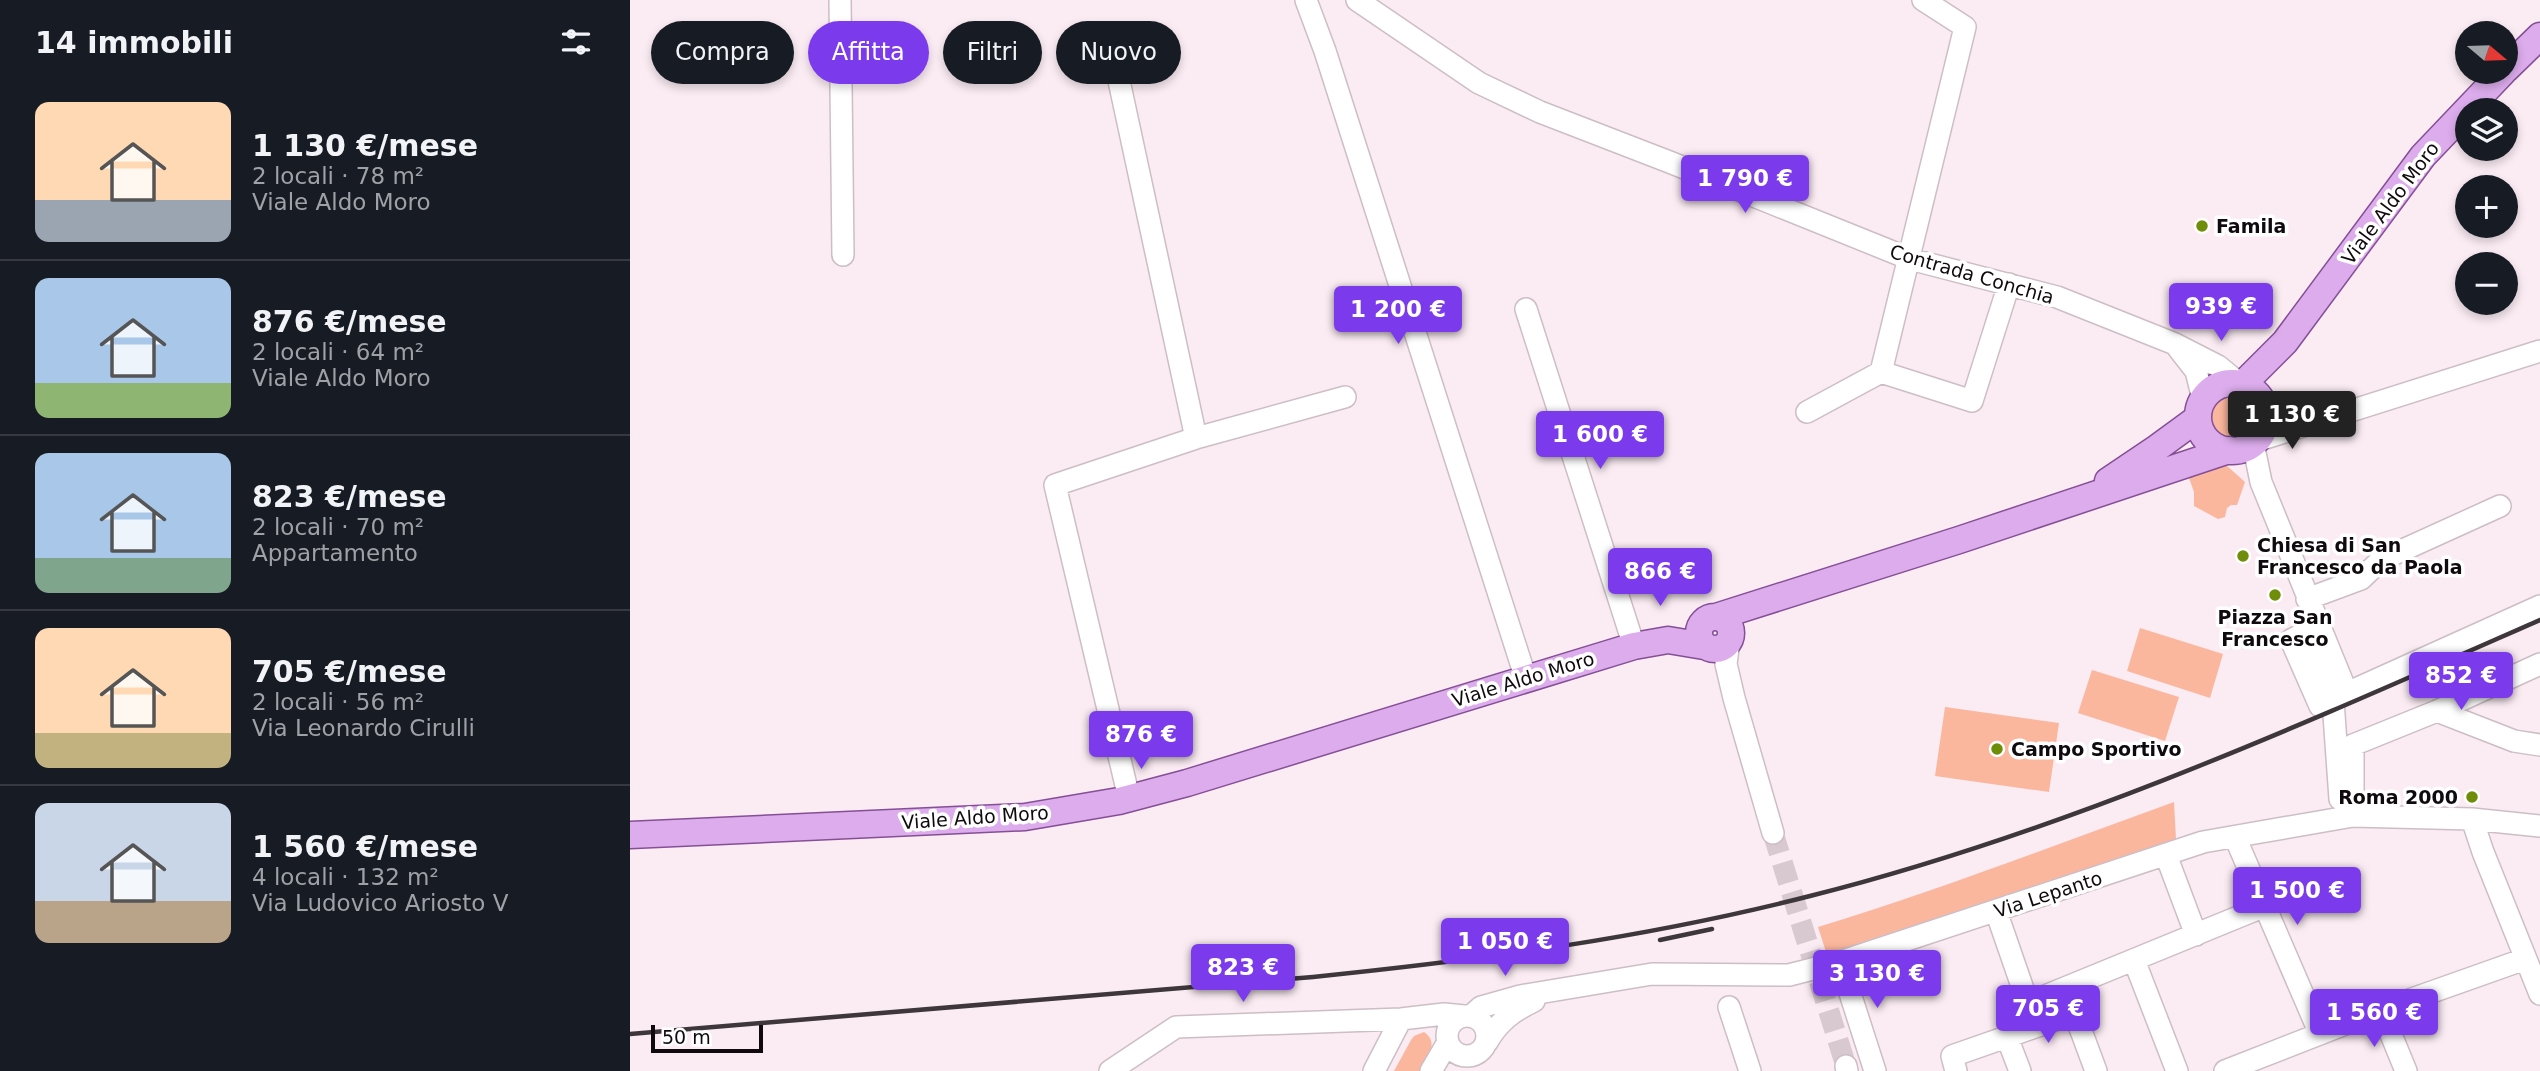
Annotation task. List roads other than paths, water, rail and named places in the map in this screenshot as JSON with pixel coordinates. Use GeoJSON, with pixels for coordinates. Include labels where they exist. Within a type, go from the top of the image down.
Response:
{"type":"FeatureCollection","features":[{"type":"Feature","properties":{"kind":"main road","name":"Viale Aldo Moro"},"geometry":{"type":"LineString","coordinates":[[2518,57],[2540,36]]}},
{"type":"Feature","properties":{"kind":"main road","name":"Viale Aldo Moro"},"geometry":{"type":"LineString","coordinates":[[2251,393],[2285,342],[2423,156],[2492,84]]}},
{"type":"Feature","properties":{"kind":"main road"},"geometry":{"type":"LineString","coordinates":[[2219,385],[2251,393],[2265,423],[2243,446],[2220,449],[2211,444],[2199,428],[2200,408],[2210,391],[2219,385]]}},
{"type":"Feature","properties":{"kind":"main road","name":"Viale Aldo Moro"},"geometry":{"type":"LineString","coordinates":[[2060,506],[2125,471],[2200,408]]}},
{"type":"Feature","properties":{"kind":"main road","name":"Viale Aldo Moro"},"geometry":{"type":"LineString","coordinates":[[630,835],[1025,817],[1129,798],[1187,783],[1633,646],[1650,636],[1716,634],[1782,597],[2243,446]]}},
{"type":"Feature","properties":{"kind":"street"},"geometry":{"type":"LineString","coordinates":[[840,0],[843,255]]}},
{"type":"Feature","properties":{"kind":"street"},"geometry":{"type":"LineString","coordinates":[[1307,0],[1526,679]]}},
{"type":"Feature","properties":{"kind":"street","name":"Contrada Conchia"},"geometry":{"type":"LineString","coordinates":[[1357,0],[1479,83],[1540,112],[1910,259],[2057,297],[2175,344],[2218,366],[2251,393],[2316,421]]}},
{"type":"Feature","properties":{"kind":"street"},"geometry":{"type":"LineString","coordinates":[[1881,372],[1965,27],[1923,0]]}},
{"type":"Feature","properties":{"kind":"street"},"geometry":{"type":"LineString","coordinates":[[1120,84],[1196,438]]}},
{"type":"Feature","properties":{"kind":"street"},"geometry":{"type":"LineString","coordinates":[[1807,412],[1881,372],[1972,401],[2009,284]]}},
{"type":"Feature","properties":{"kind":"street"},"geometry":{"type":"LineString","coordinates":[[1525,309],[1633,646]]}},
{"type":"Feature","properties":{"kind":"street"},"geometry":{"type":"LineString","coordinates":[[2175,344],[2196,370],[2200,408]]}},
{"type":"Feature","properties":{"kind":"street"},"geometry":{"type":"LineString","coordinates":[[2540,351],[2243,446],[2261,482],[2347,693],[2540,606]]}},
{"type":"Feature","properties":{"kind":"street"},"geometry":{"type":"LineString","coordinates":[[1129,798],[1055,485],[1196,438],[1345,397]]}},
{"type":"Feature","properties":{"kind":"street"},"geometry":{"type":"LineString","coordinates":[[2307,599],[2361,579],[2381,560],[2500,506]]}},
{"type":"Feature","properties":{"kind":"street"},"geometry":{"type":"LineString","coordinates":[[2318,626],[2291,640],[2320,706],[2327,704],[2303,648],[2310,645],[2333,701],[2340,799],[2353,808]]}},
{"type":"Feature","properties":{"kind":"street"},"geometry":{"type":"LineString","coordinates":[[1716,634],[1773,833]]}},
{"type":"Feature","properties":{"kind":"street"},"geometry":{"type":"LineString","coordinates":[[2353,808],[2353,745],[2437,711],[2540,664]]}},
{"type":"Feature","properties":{"kind":"street"},"geometry":{"type":"LineString","coordinates":[[2480,692],[2483,729]]}},
{"type":"Feature","properties":{"kind":"street"},"geometry":{"type":"LineString","coordinates":[[2437,711],[2514,741],[2540,745]]}},
{"type":"Feature","properties":{"kind":"street","name":"Via Lepanto"},"geometry":{"type":"LineString","coordinates":[[1559,990],[1652,974],[1789,975],[1840,962],[2203,842],[2353,808],[2540,826]]}},
{"type":"Feature","properties":{"kind":"street"},"geometry":{"type":"LineString","coordinates":[[2472,819],[2540,993]]}},
{"type":"Feature","properties":{"kind":"street"},"geometry":{"type":"LineString","coordinates":[[2235,836],[2320,1034]]}},
{"type":"Feature","properties":{"kind":"street"},"geometry":{"type":"LineString","coordinates":[[2165,855],[2196,935]]}},
{"type":"Feature","properties":{"kind":"street"},"geometry":{"type":"LineString","coordinates":[[2028,1003],[2265,906]]}},
{"type":"Feature","properties":{"kind":"street"},"geometry":{"type":"LineString","coordinates":[[1996,911],[2036,1027]]}},
{"type":"Feature","properties":{"kind":"street"},"geometry":{"type":"LineString","coordinates":[[2225,1071],[2381,1010],[2525,959]]}},
{"type":"Feature","properties":{"kind":"street"},"geometry":{"type":"LineString","coordinates":[[2134,960],[2177,1071]]}},
{"type":"Feature","properties":{"kind":"street"},"geometry":{"type":"LineString","coordinates":[[1840,962],[1875,1071]]}},
{"type":"Feature","properties":{"kind":"street"},"geometry":{"type":"LineString","coordinates":[[2065,988],[2096,1071]]}},
{"type":"Feature","properties":{"kind":"street"},"geometry":{"type":"LineString","coordinates":[[1431,1071],[1452,1023],[1481,1007],[1520,996],[1559,990]]}},
{"type":"Feature","properties":{"kind":"street"},"geometry":{"type":"LineString","coordinates":[[1449,1071],[1479,1052],[1495,1027],[1512,1012],[1559,990]]}},
{"type":"Feature","properties":{"kind":"street"},"geometry":{"type":"LineString","coordinates":[[1729,1007],[1750,1071]]}},
{"type":"Feature","properties":{"kind":"street"},"geometry":{"type":"LineString","coordinates":[[2381,1010],[2406,1071]]}},
{"type":"Feature","properties":{"kind":"street"},"geometry":{"type":"LineString","coordinates":[[1956,1071],[1952,1056],[2075,1013]]}},
{"type":"Feature","properties":{"kind":"street"},"geometry":{"type":"LineString","coordinates":[[1110,1071],[1176,1027],[1401,1019],[1444,1014],[1467,1016],[1483,1022],[1487,1042]]}},
{"type":"Feature","properties":{"kind":"street"},"geometry":{"type":"LineString","coordinates":[[1401,1019],[1439,1028],[1455,1052],[1470,1056]]}},
{"type":"Feature","properties":{"kind":"street"},"geometry":{"type":"LineString","coordinates":[[1374,1071],[1401,1019]]}},
{"type":"Feature","properties":{"kind":"street"},"geometry":{"type":"LineString","coordinates":[[2007,1037],[2020,1071]]}},
{"type":"Feature","properties":{"kind":"tunnel"},"geometry":{"type":"LineString","coordinates":[[1773,833],[1846,1066]]}},
{"type":"Feature","properties":{"kind":"railway"},"geometry":{"type":"LineString","coordinates":[[630,1034],[1313,977],[1563,946],[1748,911],[1904,870],[1998,841],[2090,808],[2271,737],[2540,620]]}},
{"type":"Feature","properties":{"kind":"railway"},"geometry":{"type":"LineString","coordinates":[[1660,940],[1712,929]]}},
{"type":"Feature","properties":{"kind":"place","name":"Famila"},"geometry":{"type":"Point","coordinates":[2202,226]}},
{"type":"Feature","properties":{"kind":"place","name":"Chiesa di San Francesco da Paola"},"geometry":{"type":"Point","coordinates":[2243,556]}},
{"type":"Feature","properties":{"kind":"place","name":"Piazza San Francesco"},"geometry":{"type":"Point","coordinates":[2275,595]}},
{"type":"Feature","properties":{"kind":"place","name":"Campo Sportivo"},"geometry":{"type":"Point","coordinates":[1997,749]}},
{"type":"Feature","properties":{"kind":"place","name":"Roma 2000"},"geometry":{"type":"Point","coordinates":[2472,797]}}]}
